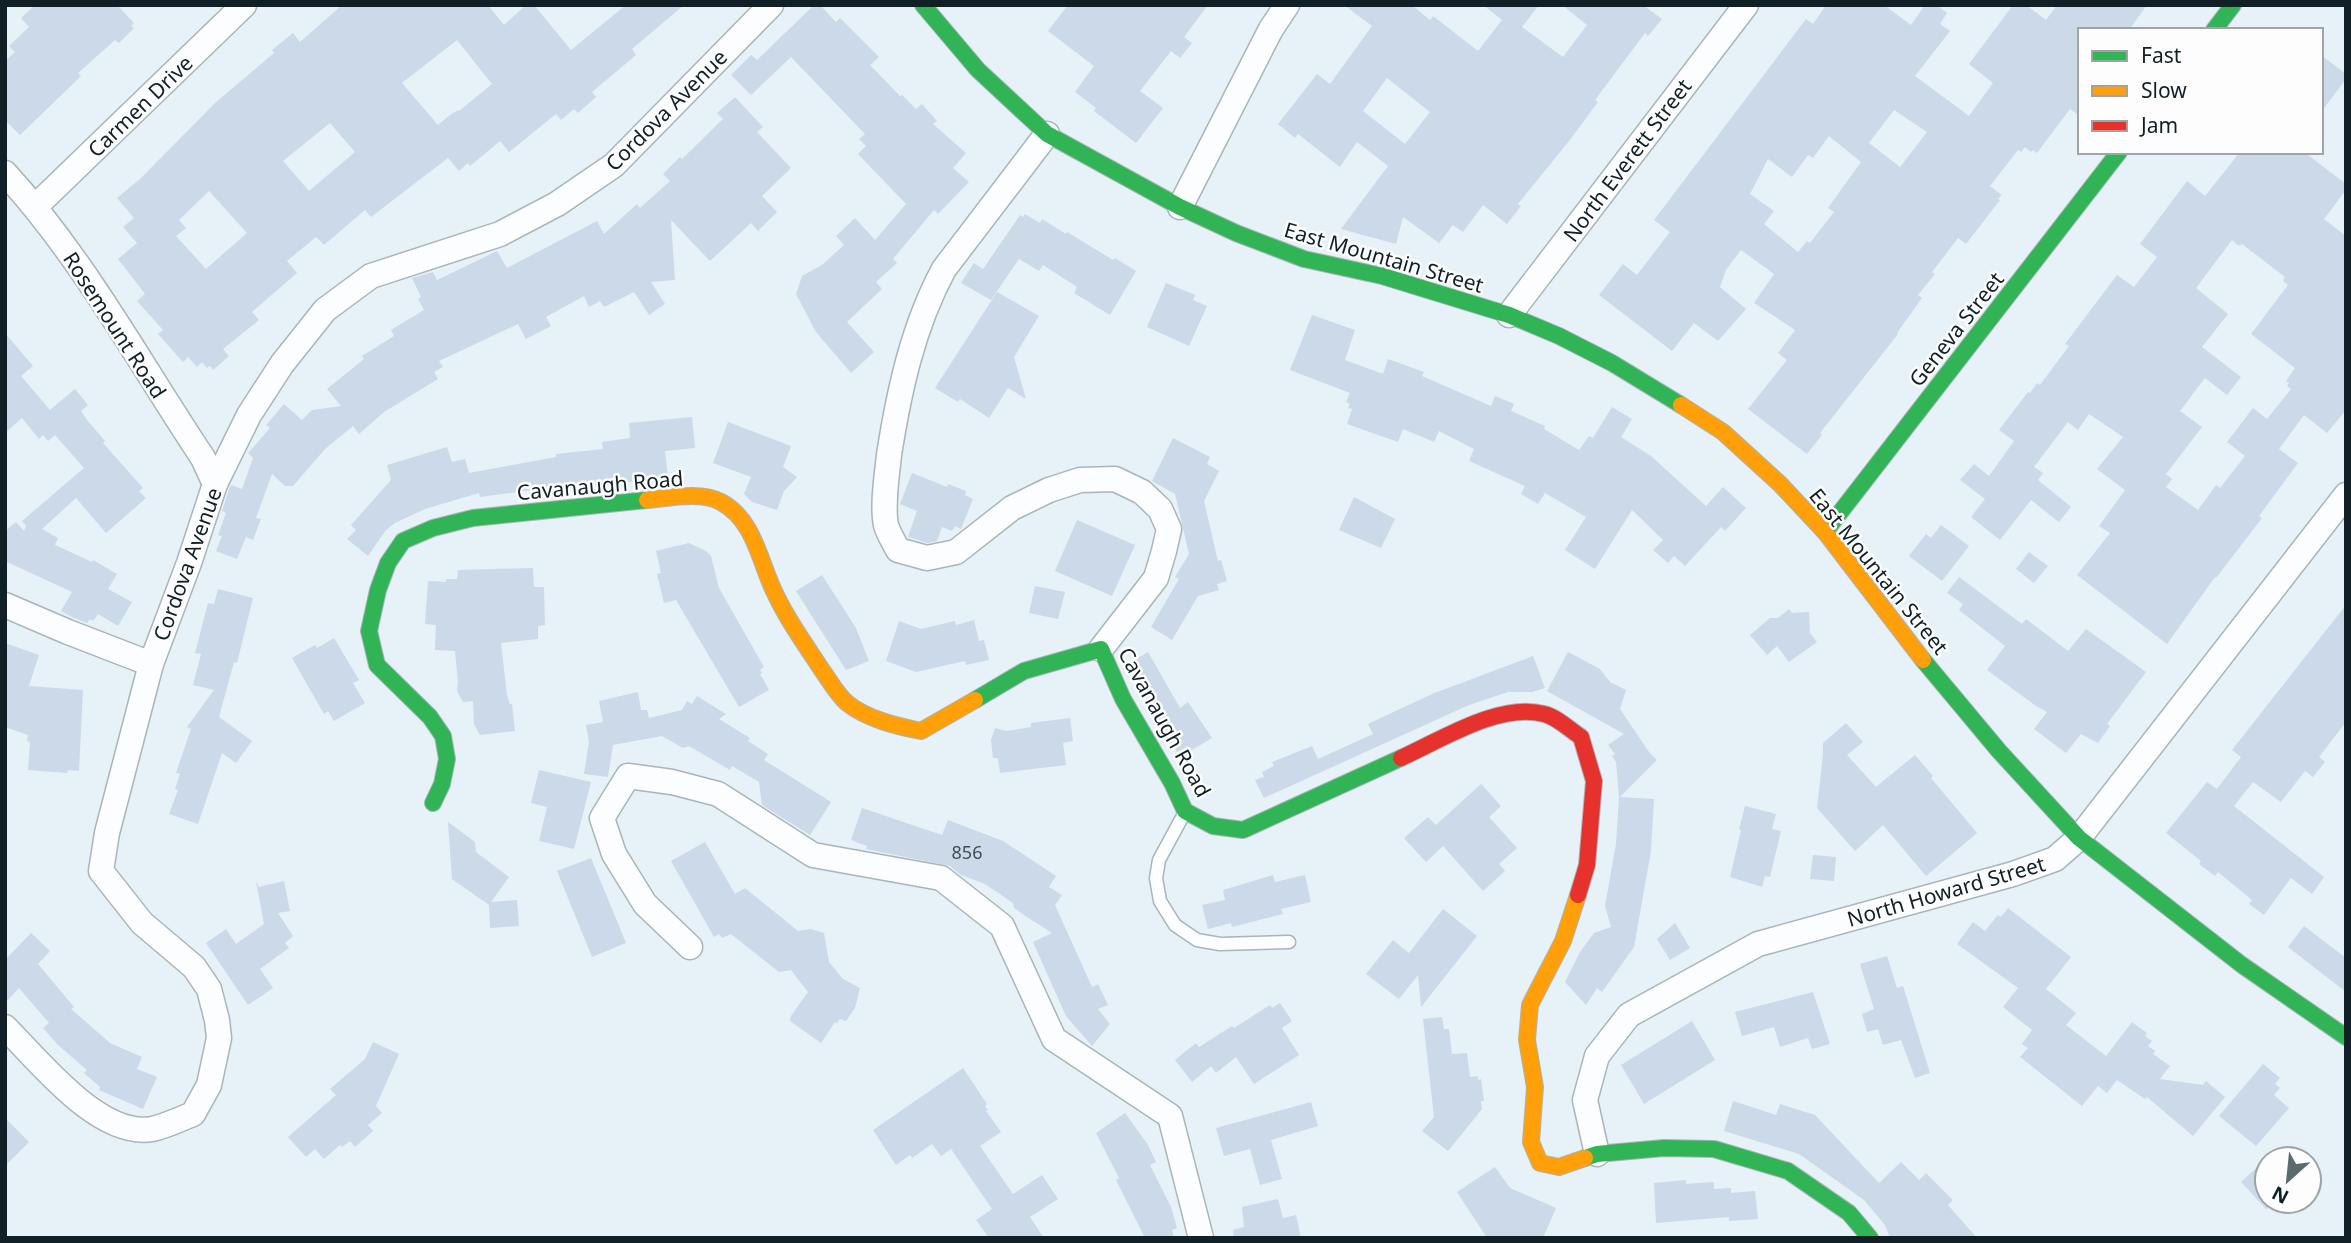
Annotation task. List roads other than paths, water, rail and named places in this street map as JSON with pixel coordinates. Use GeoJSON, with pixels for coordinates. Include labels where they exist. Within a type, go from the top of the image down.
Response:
{"type":"FeatureCollection","features":[{"type":"Feature","properties":{"kind":"street","name":"Carmen Drive"},"geometry":{"type":"LineString","coordinates":[[36,206],[244,5]]}},
{"type":"Feature","properties":{"kind":"street","name":"Cordova Avenue"},"geometry":{"type":"LineString","coordinates":[[5,1027],[73,1096],[98,1115],[119,1126],[151,1129],[193,1114],[209,1085],[219,1038],[209,989],[194,968],[142,923],[101,870],[107,832],[151,664],[190,563],[215,484],[249,415],[282,364],[325,310],[371,276],[500,234],[557,204],[614,165],[771,5]]}},
{"type":"Feature","properties":{"kind":"street","name":"East Mountain Street"},"geometry":{"type":"LineString","coordinates":[[923,5],[978,70],[1047,134],[1180,207],[1236,233],[1304,258],[1382,276],[1509,315],[1612,363],[1723,432],[1780,484],[1825,532],[1929,668],[1999,751],[2079,838],[2242,965],[2346,1037]]}},
{"type":"Feature","properties":{"kind":"street"},"geometry":{"type":"LineString","coordinates":[[1180,207],[1271,29],[1287,5]]}},
{"type":"Feature","properties":{"kind":"street","name":"North Everett Street"},"geometry":{"type":"LineString","coordinates":[[1509,315],[1746,5]]}},
{"type":"Feature","properties":{"kind":"street"},"geometry":{"type":"LineString","coordinates":[[2216,28],[2233,5]]}},
{"type":"Feature","properties":{"kind":"street"},"geometry":{"type":"LineString","coordinates":[[1047,134],[944,269],[929,299],[915,337],[895,414],[885,482],[886,526],[898,550],[927,558],[956,552],[1012,508],[1070,483],[1080,480],[1115,479],[1142,492],[1160,509],[1169,529],[1164,551],[1156,578],[1101,649]]}},
{"type":"Feature","properties":{"kind":"street","name":"Geneva Street"},"geometry":{"type":"LineString","coordinates":[[1825,532],[2117,154]]}},
{"type":"Feature","properties":{"kind":"street","name":"Rosemount Road"},"geometry":{"type":"LineString","coordinates":[[5,173],[36,206],[86,276],[203,458],[215,484]]}},
{"type":"Feature","properties":{"kind":"street","name":"North Howard Street"},"geometry":{"type":"LineString","coordinates":[[1597,1154],[1585,1100],[1597,1056],[1629,1016],[1758,944],[2013,874],[2055,859],[2079,838],[2346,495]]}},
{"type":"Feature","properties":{"kind":"street","name":"Cavanaugh Road"},"geometry":{"type":"LineString","coordinates":[[433,803],[442,784],[447,759],[443,736],[430,717],[377,665],[369,631],[378,590],[388,563],[403,541],[433,528],[472,518],[676,498],[701,498],[722,502],[745,524],[761,552],[773,591],[844,700],[893,726],[920,731],[1024,671],[1101,649],[1123,699],[1172,783],[1185,811],[1213,826],[1242,830],[1478,723],[1514,711],[1546,714],[1581,737],[1594,781],[1587,865],[1563,941],[1531,1005],[1527,1040],[1535,1087],[1531,1142],[1540,1163],[1559,1167],[1597,1154],[1664,1148],[1714,1149],[1788,1171],[1849,1213],[1870,1238]]}},
{"type":"Feature","properties":{"kind":"street"},"geometry":{"type":"LineString","coordinates":[[5,605],[151,664]]}},
{"type":"Feature","properties":{"kind":"street"},"geometry":{"type":"LineString","coordinates":[[690,947],[645,904],[614,854],[602,818],[628,776],[672,782],[718,794],[813,855],[941,878],[1002,926],[1054,1039],[1170,1115],[1201,1238]]}},
{"type":"Feature","properties":{"kind":"lane"},"geometry":{"type":"LineString","coordinates":[[1185,811],[1159,860],[1156,878],[1160,901],[1175,925],[1197,940],[1220,944],[1289,942]]}}]}
